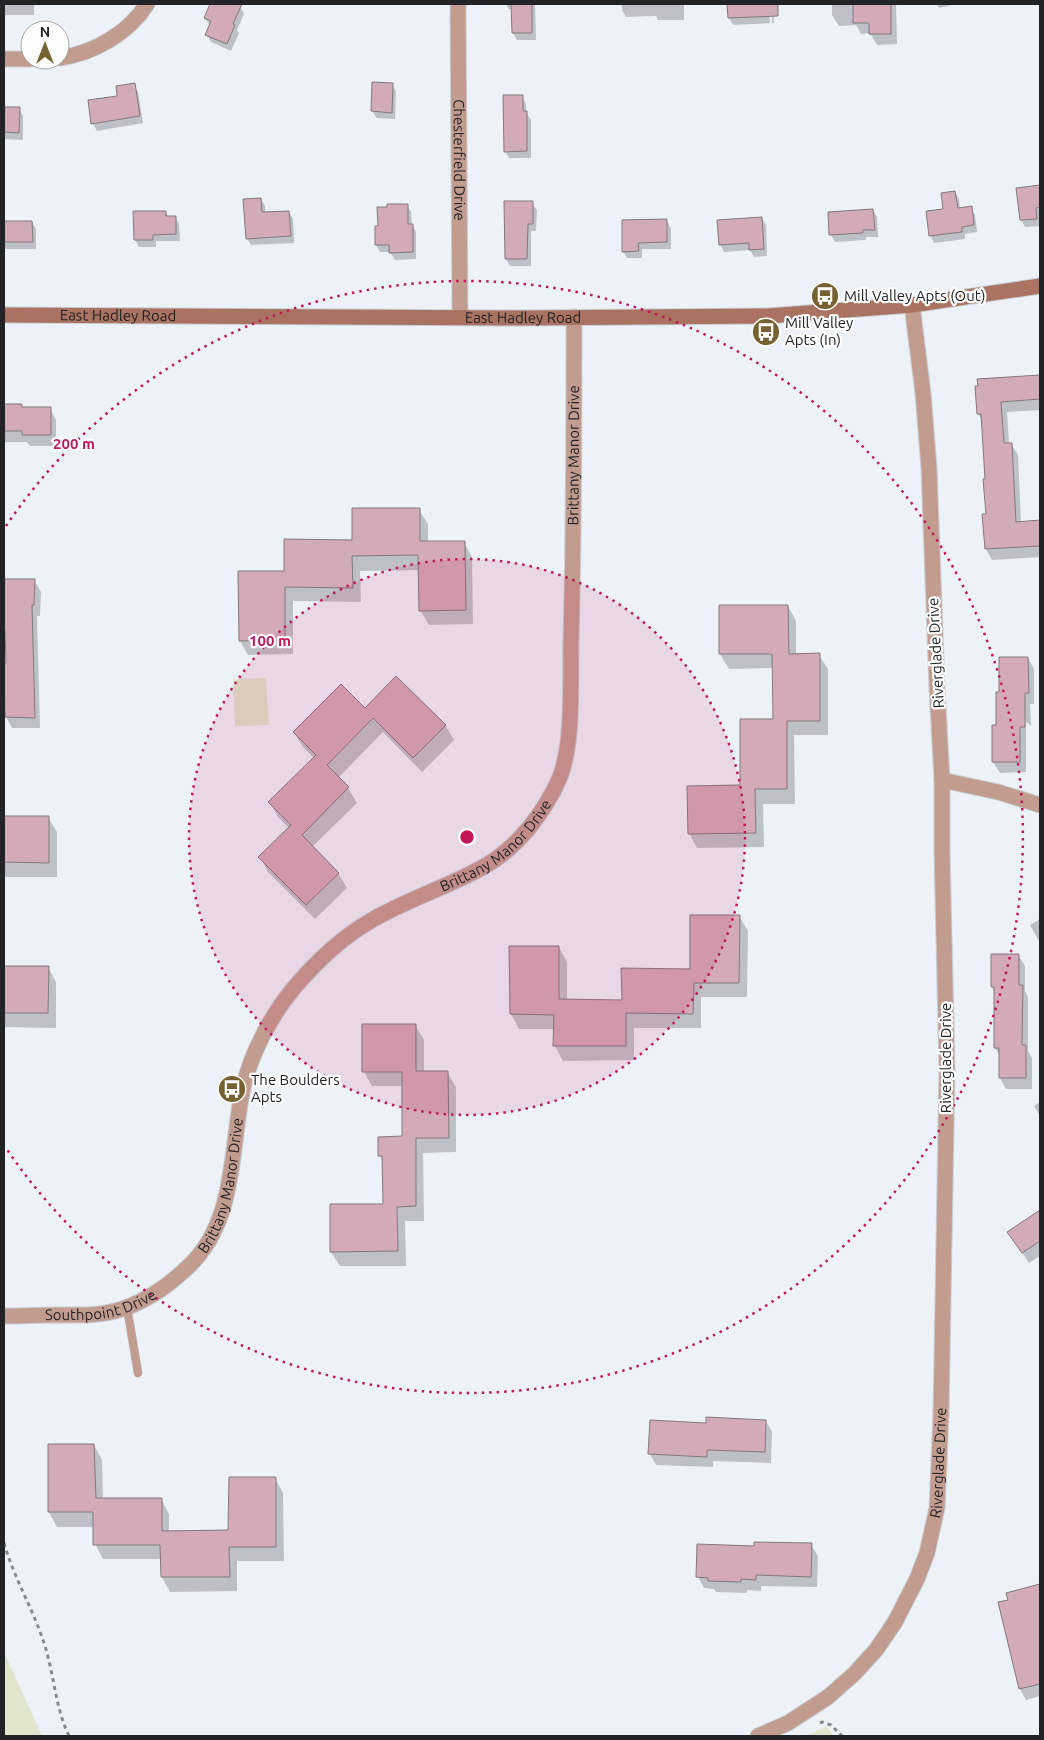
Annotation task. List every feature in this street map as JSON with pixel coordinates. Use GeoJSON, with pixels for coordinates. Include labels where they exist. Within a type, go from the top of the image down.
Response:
{"type":"FeatureCollection","features":[{"type":"Feature","properties":{"kind":"street"},"geometry":{"type":"LineString","coordinates":[[70,56],[81,54],[105,42],[133,21],[147,4]]}},
{"type":"Feature","properties":{"kind":"street","name":"Chesterfield Drive"},"geometry":{"type":"LineString","coordinates":[[458,4],[460,317]]}},
{"type":"Feature","properties":{"kind":"street"},"geometry":{"type":"LineString","coordinates":[[4,59],[20,59]]}},
{"type":"Feature","properties":{"kind":"street","name":"East Hadley Road"},"geometry":{"type":"LineString","coordinates":[[4,315],[768,316],[912,305],[1040,286]]}},
{"type":"Feature","properties":{"kind":"street","name":"Riverglade Drive"},"geometry":{"type":"LineString","coordinates":[[758,1736],[788,1723],[842,1686],[865,1663],[895,1622],[911,1592],[927,1553],[934,1523],[938,1489],[947,1070],[942,780],[927,437],[924,393],[912,305]]}},
{"type":"Feature","properties":{"kind":"street","name":"Brittany Manor Drive"},"geometry":{"type":"LineString","coordinates":[[187,1268],[205,1246],[218,1222],[231,1176],[238,1116],[247,1073],[264,1036],[291,992],[318,962],[359,927],[395,907],[483,868],[505,852],[524,833],[537,816],[559,778],[566,756],[569,732],[573,567],[574,317]]}},
{"type":"Feature","properties":{"kind":"street"},"geometry":{"type":"LineString","coordinates":[[942,780],[998,792],[1040,805]]}},
{"type":"Feature","properties":{"kind":"street","name":"Southpoint Drive"},"geometry":{"type":"LineString","coordinates":[[4,1316],[91,1314],[116,1311],[153,1294],[187,1268]]}},
{"type":"Feature","properties":{"kind":"lane"},"geometry":{"type":"LineString","coordinates":[[127,1307],[138,1373]]}},
{"type":"Feature","properties":{"kind":"path"},"geometry":{"type":"LineString","coordinates":[[4,1543],[10,1563],[44,1644],[68,1736]]}},
{"type":"Feature","properties":{"kind":"path"},"geometry":{"type":"LineString","coordinates":[[815,1725],[822,1722],[831,1725],[842,1736]]}},
{"type":"Feature","properties":{"kind":"green space"},"geometry":{"type":"Polygon","coordinates":[[[266,678],[269,725],[235,726],[233,679],[266,678]]]}},
{"type":"Feature","properties":{"kind":"green space"},"geometry":{"type":"Polygon","coordinates":[[[4,1652],[42,1736],[4,1736],[4,1652]]]}},
{"type":"Feature","properties":{"kind":"green space"},"geometry":{"type":"Polygon","coordinates":[[[826,1726],[834,1736],[806,1736],[826,1726]]]}},
{"type":"Feature","properties":{"kind":"building"},"geometry":{"type":"Polygon","coordinates":[[[210,4],[242,4],[227,44],[205,35],[211,21],[204,18],[210,4]]]}},
{"type":"Feature","properties":{"kind":"building"},"geometry":{"type":"Polygon","coordinates":[[[511,4],[532,4],[532,33],[512,33],[511,4]]]}},
{"type":"Feature","properties":{"kind":"building"},"geometry":{"type":"Polygon","coordinates":[[[727,4],[778,4],[778,16],[728,18],[727,4]]]}},
{"type":"Feature","properties":{"kind":"building"},"geometry":{"type":"Polygon","coordinates":[[[853,4],[891,4],[891,34],[869,34],[869,23],[853,23],[853,4]]]}},
{"type":"Feature","properties":{"kind":"building"},"geometry":{"type":"Polygon","coordinates":[[[372,82],[393,83],[392,113],[371,111],[372,82]]]}},
{"type":"Feature","properties":{"kind":"building"},"geometry":{"type":"Polygon","coordinates":[[[135,83],[140,116],[91,124],[88,100],[117,96],[116,86],[135,83]]]}},
{"type":"Feature","properties":{"kind":"building"},"geometry":{"type":"Polygon","coordinates":[[[503,95],[523,95],[523,111],[527,111],[527,151],[504,152],[503,95]]]}},
{"type":"Feature","properties":{"kind":"building"},"geometry":{"type":"Polygon","coordinates":[[[4,107],[20,107],[19,133],[4,132],[4,107]]]}},
{"type":"Feature","properties":{"kind":"building"},"geometry":{"type":"Polygon","coordinates":[[[1040,185],[1040,207],[1036,208],[1037,219],[1020,220],[1016,188],[1040,185]]]}},
{"type":"Feature","properties":{"kind":"building"},"geometry":{"type":"Polygon","coordinates":[[[955,191],[958,208],[972,206],[974,225],[962,227],[962,232],[929,236],[926,211],[943,209],[941,193],[955,191]]]}},
{"type":"Feature","properties":{"kind":"building"},"geometry":{"type":"Polygon","coordinates":[[[261,198],[262,212],[289,211],[291,236],[246,239],[243,199],[261,198]]]}},
{"type":"Feature","properties":{"kind":"building"},"geometry":{"type":"Polygon","coordinates":[[[504,201],[533,201],[533,224],[528,224],[527,259],[505,259],[504,201]]]}},
{"type":"Feature","properties":{"kind":"building"},"geometry":{"type":"Polygon","coordinates":[[[387,204],[408,204],[408,224],[413,224],[413,252],[389,253],[389,245],[375,245],[375,226],[378,226],[377,207],[387,207],[387,204]]]}},
{"type":"Feature","properties":{"kind":"building"},"geometry":{"type":"Polygon","coordinates":[[[873,209],[875,230],[863,230],[863,233],[829,235],[828,212],[873,209]]]}},
{"type":"Feature","properties":{"kind":"building"},"geometry":{"type":"Polygon","coordinates":[[[133,211],[166,211],[166,216],[176,216],[176,234],[153,235],[153,240],[134,240],[133,211]]]}},
{"type":"Feature","properties":{"kind":"building"},"geometry":{"type":"Polygon","coordinates":[[[762,217],[764,249],[749,250],[749,243],[719,245],[717,220],[762,217]]]}},
{"type":"Feature","properties":{"kind":"building"},"geometry":{"type":"Polygon","coordinates":[[[667,219],[667,242],[638,243],[639,251],[622,252],[622,220],[667,219]]]}},
{"type":"Feature","properties":{"kind":"building"},"geometry":{"type":"Polygon","coordinates":[[[4,221],[32,221],[33,242],[4,242],[4,221]]]}},
{"type":"Feature","properties":{"kind":"building"},"geometry":{"type":"Polygon","coordinates":[[[1040,375],[1040,399],[1001,402],[1004,443],[1012,443],[1016,522],[1040,520],[1040,546],[985,549],[982,514],[986,514],[983,479],[985,479],[981,414],[977,414],[975,386],[978,386],[977,379],[1040,375]]]}},
{"type":"Feature","properties":{"kind":"building"},"geometry":{"type":"Polygon","coordinates":[[[4,404],[22,404],[22,407],[51,407],[51,435],[22,435],[22,431],[4,431],[4,404]]]}},
{"type":"Feature","properties":{"kind":"building"},"geometry":{"type":"Polygon","coordinates":[[[352,508],[420,508],[420,541],[465,541],[466,610],[419,611],[418,555],[352,556],[353,588],[285,587],[285,640],[239,641],[238,571],[284,571],[284,539],[352,540],[352,508]]]}},
{"type":"Feature","properties":{"kind":"building"},"geometry":{"type":"Polygon","coordinates":[[[4,579],[35,579],[34,605],[32,605],[35,718],[5,717],[4,579]]]}},
{"type":"Feature","properties":{"kind":"building"},"geometry":{"type":"Polygon","coordinates":[[[719,605],[788,605],[789,654],[820,653],[820,721],[787,721],[787,789],[755,789],[756,833],[688,834],[687,786],[740,785],[740,719],[773,719],[772,654],[719,654],[719,605]]]}},
{"type":"Feature","properties":{"kind":"building"},"geometry":{"type":"Polygon","coordinates":[[[999,657],[1028,657],[1029,693],[1025,693],[1025,727],[1020,727],[1020,762],[992,762],[992,725],[996,725],[996,692],[999,692],[999,657]]]}},
{"type":"Feature","properties":{"kind":"building"},"geometry":{"type":"Polygon","coordinates":[[[396,676],[446,725],[413,758],[373,718],[327,765],[349,787],[302,835],[339,873],[306,905],[258,857],[291,825],[268,802],[316,755],[293,732],[341,684],[365,708],[396,676]]]}},
{"type":"Feature","properties":{"kind":"building"},"geometry":{"type":"Polygon","coordinates":[[[4,816],[49,816],[49,863],[4,862],[4,816]]]}},
{"type":"Feature","properties":{"kind":"building"},"geometry":{"type":"Polygon","coordinates":[[[690,915],[740,915],[739,983],[694,983],[693,1014],[626,1013],[626,1046],[553,1046],[554,1015],[510,1014],[509,946],[559,946],[559,999],[622,1000],[621,968],[690,969],[690,915]]]}},
{"type":"Feature","properties":{"kind":"building"},"geometry":{"type":"Polygon","coordinates":[[[991,954],[1019,954],[1019,985],[1023,985],[1022,1045],[1026,1045],[1026,1078],[999,1078],[999,1048],[994,1048],[994,987],[991,987],[991,954]]]}},
{"type":"Feature","properties":{"kind":"building"},"geometry":{"type":"Polygon","coordinates":[[[4,966],[49,966],[48,1013],[4,1013],[4,966]]]}},
{"type":"Feature","properties":{"kind":"building"},"geometry":{"type":"Polygon","coordinates":[[[362,1024],[416,1024],[416,1071],[448,1071],[449,1138],[416,1138],[416,1206],[397,1207],[398,1251],[330,1252],[330,1204],[383,1204],[382,1156],[378,1156],[378,1137],[402,1136],[402,1072],[362,1072],[362,1024]]]}},
{"type":"Feature","properties":{"kind":"building"},"geometry":{"type":"Polygon","coordinates":[[[1040,1210],[1040,1241],[1022,1253],[1007,1232],[1040,1210]]]}},
{"type":"Feature","properties":{"kind":"building"},"geometry":{"type":"Polygon","coordinates":[[[706,1417],[766,1420],[765,1452],[707,1450],[707,1457],[648,1454],[650,1420],[706,1423],[706,1417]]]}},
{"type":"Feature","properties":{"kind":"building"},"geometry":{"type":"Polygon","coordinates":[[[48,1444],[94,1444],[96,1498],[162,1498],[162,1531],[228,1530],[229,1477],[276,1477],[276,1547],[229,1547],[230,1577],[161,1577],[160,1545],[93,1545],[93,1512],[48,1512],[48,1444]]]}},
{"type":"Feature","properties":{"kind":"building"},"geometry":{"type":"Polygon","coordinates":[[[754,1542],[812,1543],[811,1577],[756,1575],[756,1580],[741,1579],[741,1582],[708,1581],[708,1578],[696,1577],[697,1544],[754,1546],[754,1542]]]}},
{"type":"Feature","properties":{"kind":"building"},"geometry":{"type":"Polygon","coordinates":[[[1040,1584],[1040,1684],[1019,1689],[998,1602],[1008,1600],[1006,1593],[1040,1584]]]}},
{"type":"Feature","properties":{"kind":"place","name":"Mill Valley Apts (Out)"},"geometry":{"type":"Point","coordinates":[825,296]}},
{"type":"Feature","properties":{"kind":"place","name":"Mill Valley Apts (In)"},"geometry":{"type":"Point","coordinates":[766,332]}},
{"type":"Feature","properties":{"kind":"place","name":"The Boulders Apts"},"geometry":{"type":"Point","coordinates":[232,1089]}}]}
